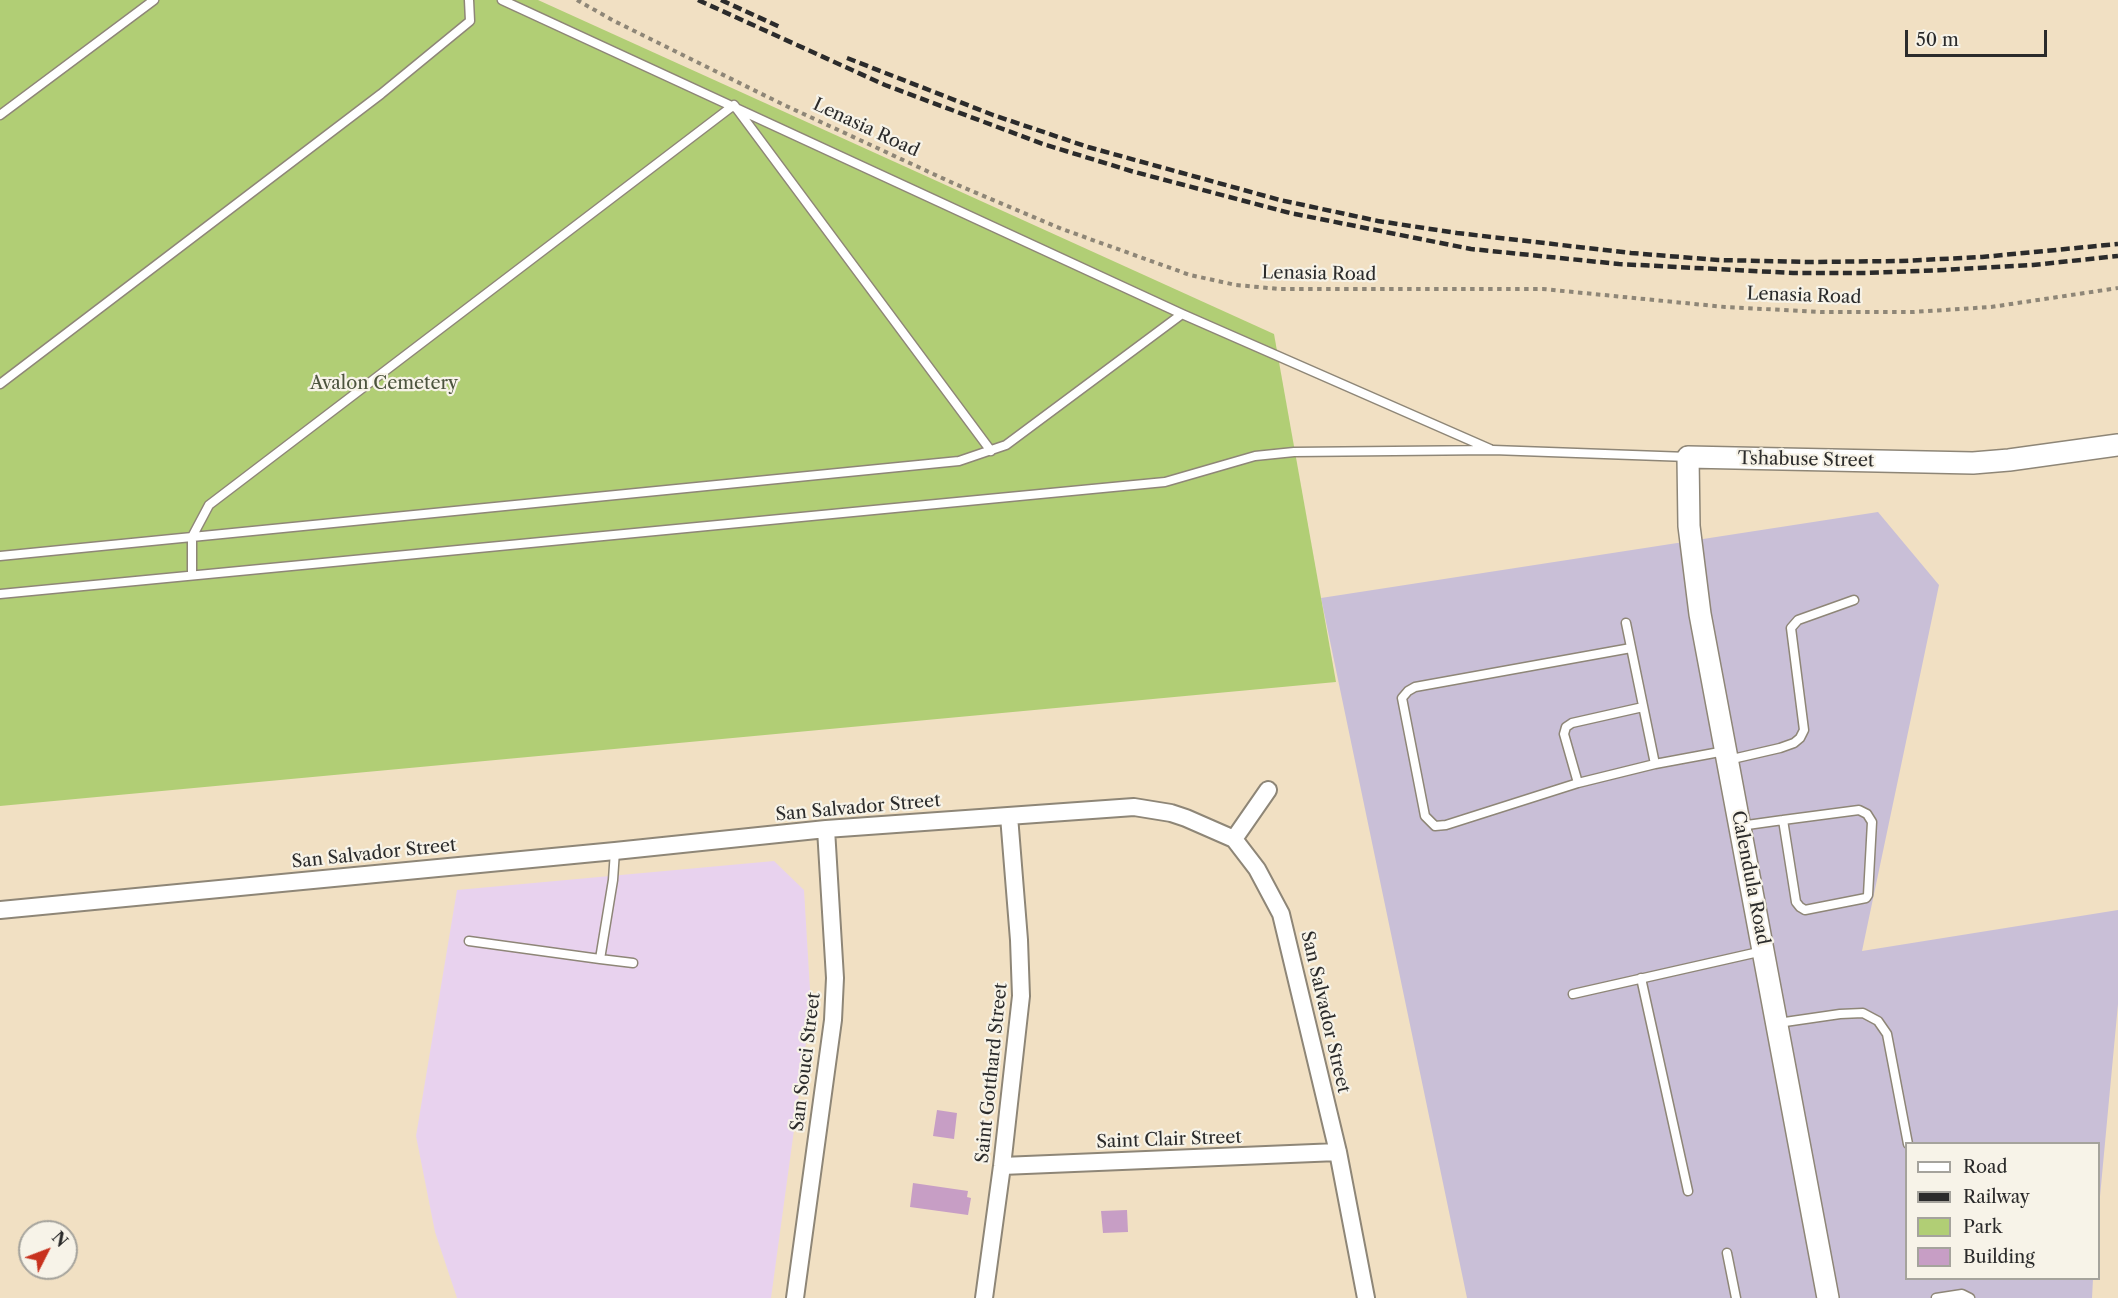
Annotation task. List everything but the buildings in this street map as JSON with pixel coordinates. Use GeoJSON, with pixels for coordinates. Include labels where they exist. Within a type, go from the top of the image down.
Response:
{"type":"FeatureCollection","features":[{"type":"Feature","properties":{"kind":"street","name":"Tshabuse Street"},"geometry":{"type":"LineString","coordinates":[[1688,457],[1973,463],[2118,445]]}},
{"type":"Feature","properties":{"kind":"street","name":"Calendula Road"},"geometry":{"type":"LineString","coordinates":[[1688,457],[1691,550],[1700,614],[1828,1298]]}},
{"type":"Feature","properties":{"kind":"street"},"geometry":{"type":"LineString","coordinates":[[1234,839],[1268,790]]}},
{"type":"Feature","properties":{"kind":"street","name":"San Salvador Street"},"geometry":{"type":"LineString","coordinates":[[0,910],[825,829],[1134,807],[1186,818],[1234,839],[1249,856],[1266,882],[1281,914],[1338,1152],[1366,1298]]}},
{"type":"Feature","properties":{"kind":"street","name":"Saint Gotthard Street"},"geometry":{"type":"LineString","coordinates":[[984,1298],[1002,1166],[1021,996],[1009,816]]}},
{"type":"Feature","properties":{"kind":"street","name":"San Souci Street"},"geometry":{"type":"LineString","coordinates":[[795,1298],[833,1020],[835,978],[825,829]]}},
{"type":"Feature","properties":{"kind":"street","name":"Saint Clair Street"},"geometry":{"type":"LineString","coordinates":[[1002,1166],[1338,1152]]}},
{"type":"Feature","properties":{"kind":"lane"},"geometry":{"type":"LineString","coordinates":[[0,115],[154,0]]}},
{"type":"Feature","properties":{"kind":"lane"},"geometry":{"type":"LineString","coordinates":[[0,384],[372,101],[470,21],[469,0]]}},
{"type":"Feature","properties":{"kind":"lane"},"geometry":{"type":"LineString","coordinates":[[502,0],[734,105],[1182,314],[1493,450]]}},
{"type":"Feature","properties":{"kind":"lane"},"geometry":{"type":"LineString","coordinates":[[734,105],[991,451]]}},
{"type":"Feature","properties":{"kind":"lane"},"geometry":{"type":"LineString","coordinates":[[192,575],[192,537],[209,505],[734,105]]}},
{"type":"Feature","properties":{"kind":"lane"},"geometry":{"type":"LineString","coordinates":[[0,556],[959,461],[1006,445],[1182,314]]}},
{"type":"Feature","properties":{"kind":"lane","name":"Tshabuse Street"},"geometry":{"type":"LineString","coordinates":[[0,594],[1165,482],[1255,456],[1294,452],[1493,450],[1688,457]]}},
{"type":"Feature","properties":{"kind":"lane"},"geometry":{"type":"LineString","coordinates":[[1631,648],[1415,687],[1408,691],[1402,698],[1425,816],[1435,826],[1446,825],[1578,783],[1655,764],[1780,748],[1794,743],[1804,730],[1791,628],[1797,620],[1854,600]]}},
{"type":"Feature","properties":{"kind":"lane"},"geometry":{"type":"LineString","coordinates":[[1626,623],[1655,764]]}},
{"type":"Feature","properties":{"kind":"lane"},"geometry":{"type":"LineString","coordinates":[[1578,783],[1564,734],[1566,727],[1572,723],[1643,707]]}},
{"type":"Feature","properties":{"kind":"lane"},"geometry":{"type":"LineString","coordinates":[[1740,826],[1783,820],[1859,810],[1867,814],[1872,822],[1869,896],[1805,910],[1800,908],[1796,902],[1783,820]]}},
{"type":"Feature","properties":{"kind":"lane"},"geometry":{"type":"LineString","coordinates":[[600,959],[613,880],[615,851]]}},
{"type":"Feature","properties":{"kind":"lane"},"geometry":{"type":"LineString","coordinates":[[469,941],[633,963]]}},
{"type":"Feature","properties":{"kind":"lane"},"geometry":{"type":"LineString","coordinates":[[1573,994],[1763,951]]}},
{"type":"Feature","properties":{"kind":"lane"},"geometry":{"type":"LineString","coordinates":[[1641,978],[1688,1191]]}},
{"type":"Feature","properties":{"kind":"lane"},"geometry":{"type":"LineString","coordinates":[[1778,1023],[1863,1013],[1878,1021],[1887,1034],[1908,1142]]}},
{"type":"Feature","properties":{"kind":"lane"},"geometry":{"type":"LineString","coordinates":[[1727,1253],[1736,1298]]}},
{"type":"Feature","properties":{"kind":"lane"},"geometry":{"type":"LineString","coordinates":[[1936,1298],[1962,1294],[1970,1298]]}},
{"type":"Feature","properties":{"kind":"path","name":"Lenasia Road"},"geometry":{"type":"LineString","coordinates":[[577,0],[614,21],[782,104],[955,184],[1062,229],[1190,275],[1236,285],[1279,289],[1543,289],[1725,307],[1822,312],[1913,312],[1991,307],[2118,288]]}},
{"type":"Feature","properties":{"kind":"shaded area"},"geometry":{"type":"Polygon","coordinates":[[[1878,512],[1939,585],[1862,951],[2118,910],[2118,1004],[2100,1196],[2100,1142],[1905,1142],[1905,1280],[2093,1280],[2092,1298],[1467,1298],[1321,598],[1878,512]]]}},
{"type":"Feature","properties":{"kind":"shaded area"},"geometry":{"type":"Polygon","coordinates":[[[774,861],[804,890],[811,1006],[771,1298],[457,1298],[435,1232],[416,1136],[457,890],[774,861]]]}},
{"type":"Feature","properties":{"kind":"green space","name":"Avalon Cemetery"},"geometry":{"type":"Polygon","coordinates":[[[0,0],[538,0],[1274,334],[1336,682],[0,806],[0,0]]]}},
{"type":"Feature","properties":{"kind":"railway"},"geometry":{"type":"LineString","coordinates":[[698,0],[885,85],[1043,144],[1131,171],[1290,213],[1471,249],[1619,264],[1793,273],[1944,270],[2033,265],[2118,256]]}},
{"type":"Feature","properties":{"kind":"railway"},"geometry":{"type":"LineString","coordinates":[[721,0],[782,28]]}},
{"type":"Feature","properties":{"kind":"railway"},"geometry":{"type":"LineString","coordinates":[[847,58],[993,115],[1088,147],[1280,200],[1378,221],[1457,233],[1631,253],[1718,260],[1809,262],[1982,257],[2118,244]]}}]}
